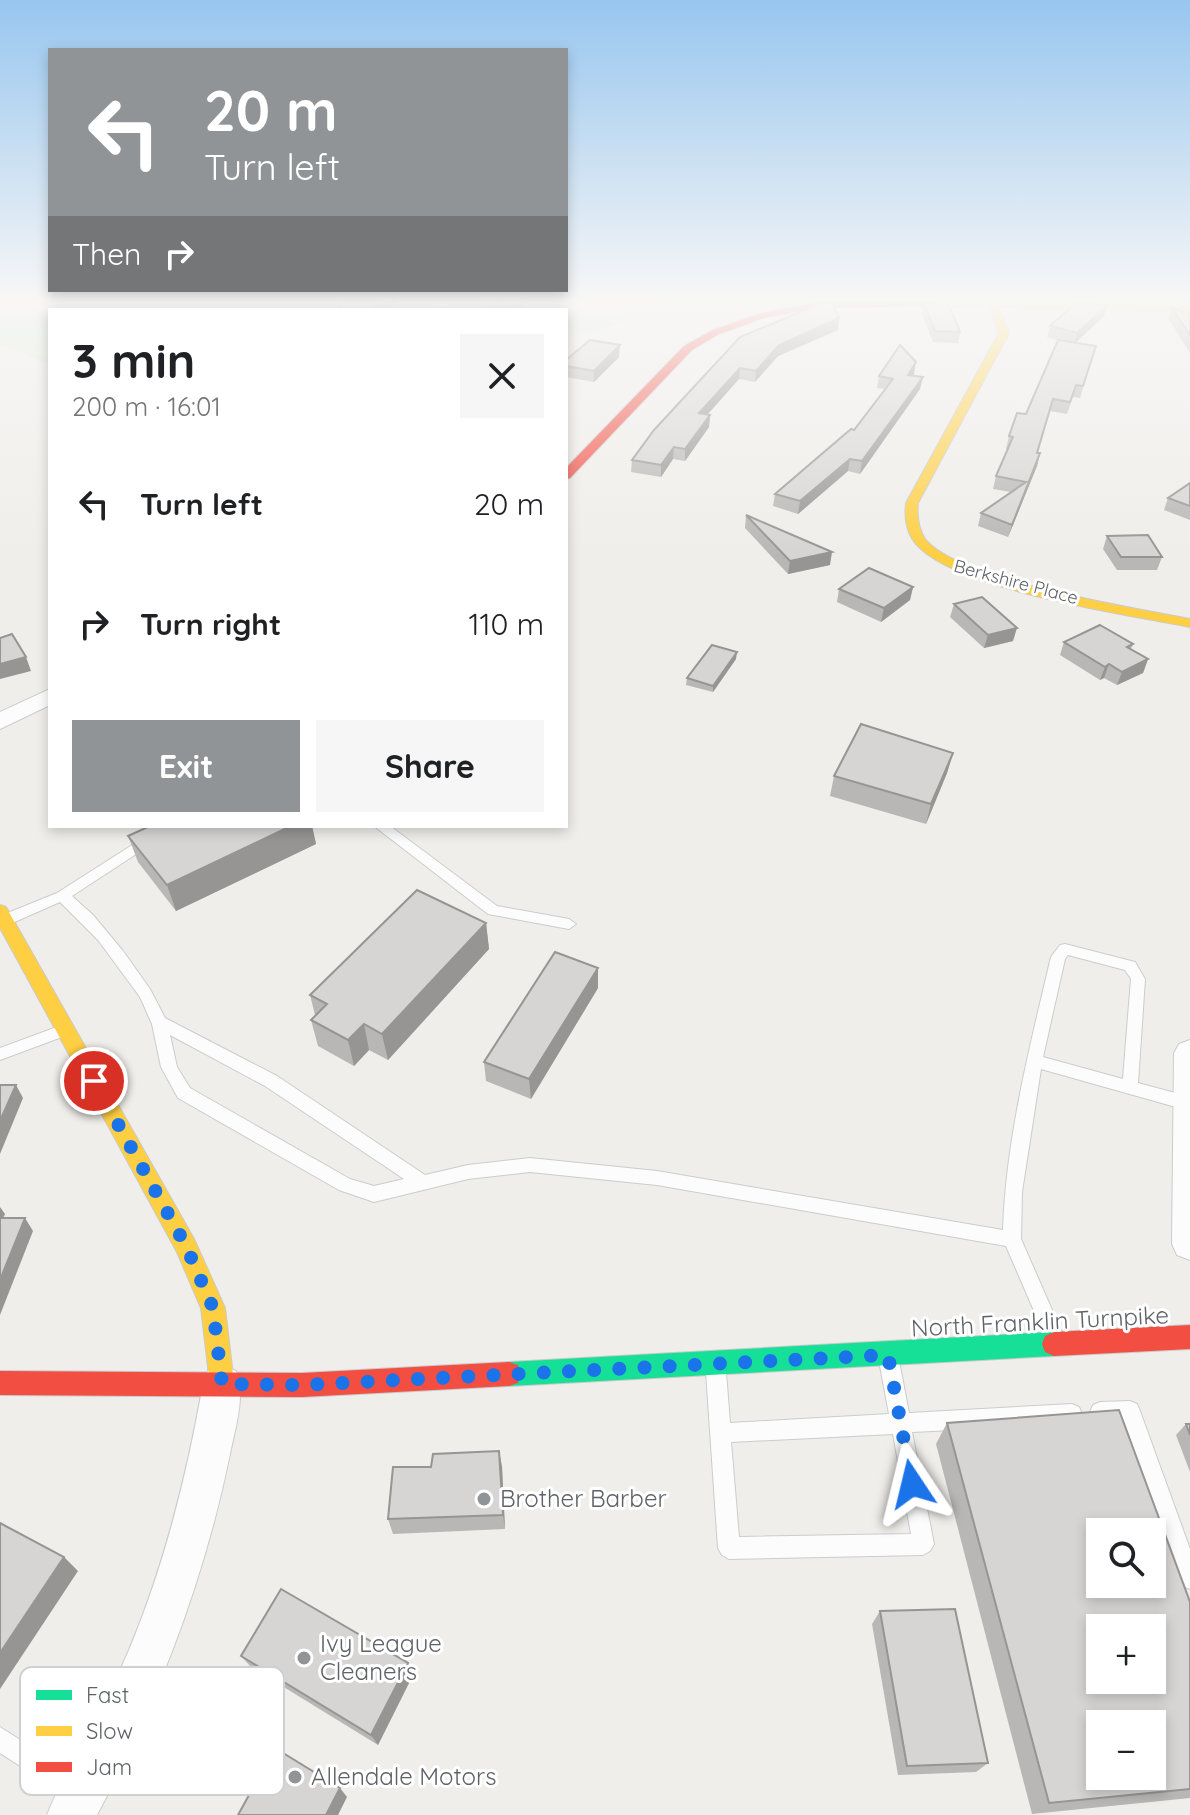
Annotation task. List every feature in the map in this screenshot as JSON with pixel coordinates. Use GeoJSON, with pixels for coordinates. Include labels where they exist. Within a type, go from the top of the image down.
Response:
{"type":"FeatureCollection","features":[{"type":"Feature","properties":{"kind":"street"},"geometry":{"type":"LineString","coordinates":[[568,473],[652,386]]}},
{"type":"Feature","properties":{"kind":"street","name":"Berkshire Place"},"geometry":{"type":"LineString","coordinates":[[975,386],[912,503],[909,517],[917,538],[947,563],[970,573],[1190,623]]}},
{"type":"Feature","properties":{"kind":"street"},"geometry":{"type":"LineString","coordinates":[[0,722],[48,697]]}},
{"type":"Feature","properties":{"kind":"street"},"geometry":{"type":"LineString","coordinates":[[2,916],[186,1246],[213,1308],[222,1384],[214,1448],[166,1611],[144,1667]]}},
{"type":"Feature","properties":{"kind":"street"},"geometry":{"type":"LineString","coordinates":[[1190,1053],[1190,1244]]}},
{"type":"Feature","properties":{"kind":"street","name":"North Franklin Turnpike"},"geometry":{"type":"LineString","coordinates":[[0,1383],[302,1385],[1190,1337]]}},
{"type":"Feature","properties":{"kind":"lane"},"geometry":{"type":"LineString","coordinates":[[2,916],[62,896],[169,828]]}},
{"type":"Feature","properties":{"kind":"lane"},"geometry":{"type":"LineString","coordinates":[[384,828],[493,910],[569,924]]}},
{"type":"Feature","properties":{"kind":"lane"},"geometry":{"type":"LineString","coordinates":[[62,896],[86,916],[146,994],[160,1022],[167,1071],[184,1093],[345,1185],[374,1194],[468,1172],[530,1165],[657,1178],[1012,1239]]}},
{"type":"Feature","properties":{"kind":"lane"},"geometry":{"type":"LineString","coordinates":[[1058,1346],[1045,1307],[1012,1239],[1013,1192],[1034,1061],[1058,957],[1065,949],[1130,966],[1138,979],[1130,1088]]}},
{"type":"Feature","properties":{"kind":"lane"},"geometry":{"type":"LineString","coordinates":[[160,1022],[271,1081],[422,1182]]}},
{"type":"Feature","properties":{"kind":"lane"},"geometry":{"type":"LineString","coordinates":[[0,1054],[65,1030]]}},
{"type":"Feature","properties":{"kind":"lane"},"geometry":{"type":"LineString","coordinates":[[1034,1061],[1189,1103]]}},
{"type":"Feature","properties":{"kind":"lane"},"geometry":{"type":"LineString","coordinates":[[716,1364],[729,1548],[923,1544],[888,1355]]}},
{"type":"Feature","properties":{"kind":"lane"},"geometry":{"type":"LineString","coordinates":[[720,1433],[1130,1411],[1190,1578]]}},
{"type":"Feature","properties":{"kind":"lane"},"geometry":{"type":"LineString","coordinates":[[0,1739],[20,1756]]}},
{"type":"Feature","properties":{"kind":"building"},"geometry":{"type":"Polygon","coordinates":[[[695,386],[724,386],[699,413],[710,415],[685,449],[674,447],[661,465],[632,460],[654,430],[695,386]]]}},
{"type":"Feature","properties":{"kind":"building"},"geometry":{"type":"Polygon","coordinates":[[[888,386],[917,386],[862,461],[850,459],[800,501],[775,494],[851,429],[854,430],[888,386]]]}},
{"type":"Feature","properties":{"kind":"building"},"geometry":{"type":"Polygon","coordinates":[[[1038,386],[1076,386],[1070,402],[1053,399],[1037,453],[1040,453],[1012,525],[981,513],[1026,482],[996,476],[1013,437],[1009,436],[1017,413],[1026,414],[1038,386]]]}},
{"type":"Feature","properties":{"kind":"building"},"geometry":{"type":"Polygon","coordinates":[[[1190,483],[1190,506],[1168,498],[1190,483]]]}},
{"type":"Feature","properties":{"kind":"building"},"geometry":{"type":"Polygon","coordinates":[[[746,515],[832,552],[790,561],[746,515]]]}},
{"type":"Feature","properties":{"kind":"building"},"geometry":{"type":"Polygon","coordinates":[[[1148,535],[1162,557],[1121,557],[1107,536],[1148,535]]]}},
{"type":"Feature","properties":{"kind":"building"},"geometry":{"type":"Polygon","coordinates":[[[869,568],[913,587],[884,608],[839,589],[869,568]]]}},
{"type":"Feature","properties":{"kind":"building"},"geometry":{"type":"Polygon","coordinates":[[[982,597],[1017,628],[988,635],[954,604],[982,597]]]}},
{"type":"Feature","properties":{"kind":"building"},"geometry":{"type":"Polygon","coordinates":[[[1100,625],[1133,644],[1127,647],[1148,659],[1122,672],[1109,664],[1105,667],[1064,642],[1100,625]]]}},
{"type":"Feature","properties":{"kind":"building"},"geometry":{"type":"Polygon","coordinates":[[[12,634],[26,657],[0,664],[0,638],[12,634]]]}},
{"type":"Feature","properties":{"kind":"building"},"geometry":{"type":"Polygon","coordinates":[[[712,645],[737,652],[713,686],[687,678],[712,645]]]}},
{"type":"Feature","properties":{"kind":"building"},"geometry":{"type":"Polygon","coordinates":[[[861,724],[953,753],[931,804],[834,776],[861,724]]]}},
{"type":"Feature","properties":{"kind":"building"},"geometry":{"type":"Polygon","coordinates":[[[146,828],[287,828],[167,885],[128,836],[146,828]]]}},
{"type":"Feature","properties":{"kind":"building"},"geometry":{"type":"Polygon","coordinates":[[[417,890],[486,923],[382,1034],[364,1024],[348,1040],[311,1020],[327,1004],[310,995],[417,890]]]}},
{"type":"Feature","properties":{"kind":"building"},"geometry":{"type":"Polygon","coordinates":[[[555,952],[598,968],[529,1079],[484,1062],[555,952]]]}},
{"type":"Feature","properties":{"kind":"building"},"geometry":{"type":"Polygon","coordinates":[[[0,1085],[16,1085],[0,1121],[0,1085]]]}},
{"type":"Feature","properties":{"kind":"building"},"geometry":{"type":"Polygon","coordinates":[[[0,1218],[25,1218],[0,1280],[0,1218]]]}},
{"type":"Feature","properties":{"kind":"building"},"geometry":{"type":"Polygon","coordinates":[[[1119,1410],[1159,1518],[1086,1518],[1086,1598],[1166,1598],[1166,1537],[1190,1602],[1190,1789],[1049,1803],[947,1423],[1119,1410]]]}},
{"type":"Feature","properties":{"kind":"building"},"geometry":{"type":"Polygon","coordinates":[[[499,1451],[503,1515],[388,1519],[393,1467],[431,1467],[433,1454],[499,1451]]]}},
{"type":"Feature","properties":{"kind":"building"},"geometry":{"type":"Polygon","coordinates":[[[0,1523],[64,1557],[0,1653],[0,1523]]]}},
{"type":"Feature","properties":{"kind":"building"},"geometry":{"type":"Polygon","coordinates":[[[281,1589],[408,1663],[371,1735],[284,1682],[284,1667],[259,1667],[241,1656],[281,1589]]]}},
{"type":"Feature","properties":{"kind":"building"},"geometry":{"type":"Polygon","coordinates":[[[955,1609],[988,1763],[907,1766],[880,1611],[955,1609]]]}},
{"type":"Feature","properties":{"kind":"building","name":"Allendale Motors"},"geometry":{"type":"Polygon","coordinates":[[[284,1754],[340,1788],[326,1815],[238,1815],[249,1795],[284,1795],[284,1754]]]}},
{"type":"Feature","properties":{"kind":"traffic: fast"},"geometry":{"type":"LineString","coordinates":[[509,1374],[1054,1344]]}},
{"type":"Feature","properties":{"kind":"traffic: slow"},"geometry":{"type":"LineString","coordinates":[[975,386],[912,503],[915,533],[926,547],[975,573],[1011,584],[1190,623]]}},
{"type":"Feature","properties":{"kind":"traffic: slow"},"geometry":{"type":"LineString","coordinates":[[0,912],[186,1246],[213,1308],[222,1384]]}},
{"type":"Feature","properties":{"kind":"traffic: jam"},"geometry":{"type":"LineString","coordinates":[[568,473],[652,386]]}},
{"type":"Feature","properties":{"kind":"traffic: jam"},"geometry":{"type":"LineString","coordinates":[[1054,1344],[1190,1337]]}},
{"type":"Feature","properties":{"kind":"traffic: jam"},"geometry":{"type":"LineString","coordinates":[[0,1383],[302,1385],[509,1374]]}},
{"type":"Feature","properties":{"kind":"place","name":"Brother Barber"},"geometry":{"type":"Point","coordinates":[484,1499]}},
{"type":"Feature","properties":{"kind":"place","name":"Ivy League Cleaners"},"geometry":{"type":"Point","coordinates":[304,1658]}},
{"type":"Feature","properties":{"kind":"place","name":"Allendale Motors"},"geometry":{"type":"Point","coordinates":[295,1777]}},
{"type":"Feature","properties":{"kind":"route"},"geometry":{"type":"LineString","coordinates":[[94,1081],[186,1246],[213,1308],[222,1384],[302,1385],[888,1355],[912,1484]]}}]}
